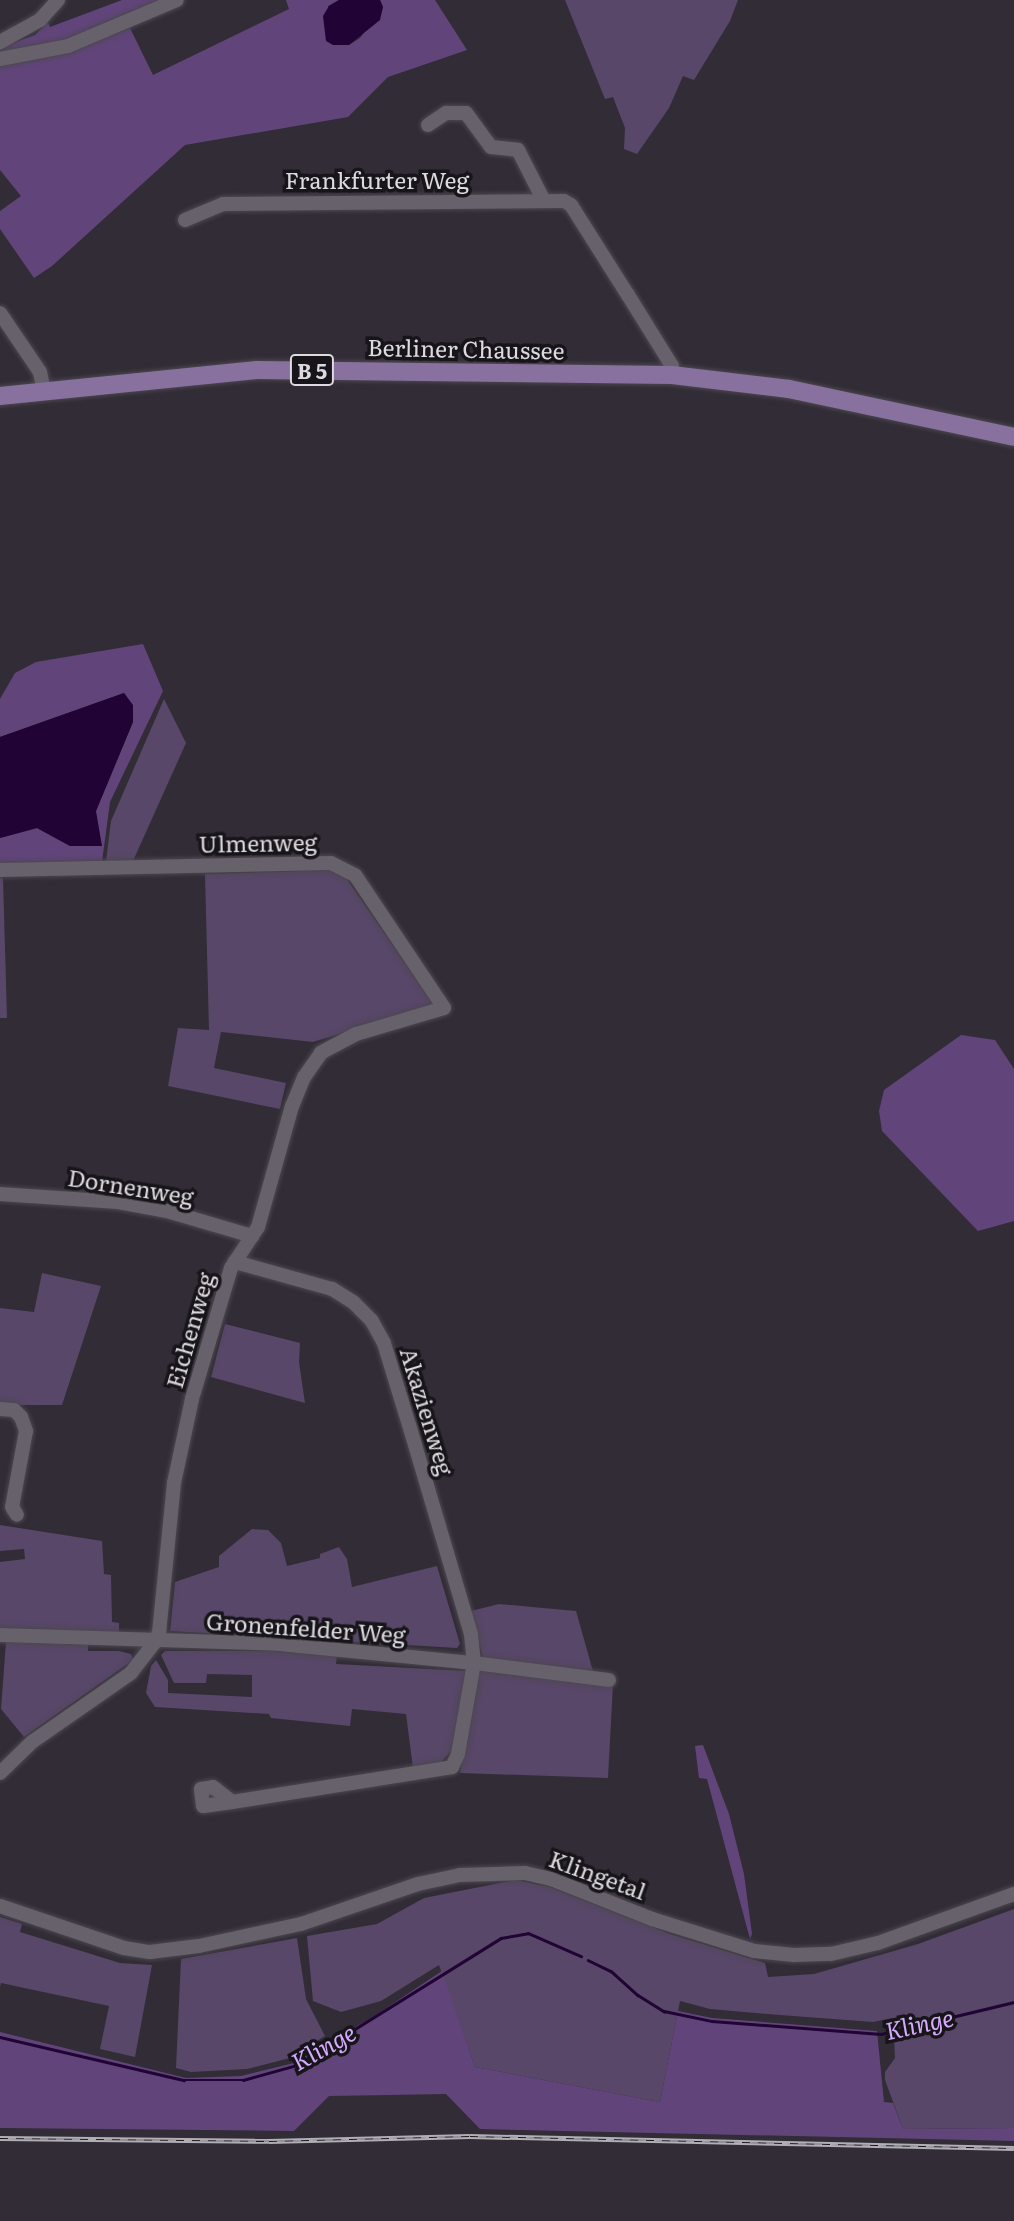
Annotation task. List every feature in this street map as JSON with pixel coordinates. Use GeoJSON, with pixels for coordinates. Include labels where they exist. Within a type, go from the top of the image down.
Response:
{"type":"FeatureCollection","features":[{"type":"Feature","properties":{"kind":"main road","name":"Berliner Chaussee"},"geometry":{"type":"LineString","coordinates":[[0,396],[257,370],[744,372],[1014,430]]}},
{"type":"Feature","properties":{"kind":"main road","name":"Berliner Chaussee"},"geometry":{"type":"LineString","coordinates":[[674,372],[789,389],[1014,437]]}},
{"type":"Feature","properties":{"kind":"street"},"geometry":{"type":"LineString","coordinates":[[0,42],[40,20],[58,0]]}},
{"type":"Feature","properties":{"kind":"street"},"geometry":{"type":"LineString","coordinates":[[0,59],[68,46],[177,0]]}},
{"type":"Feature","properties":{"kind":"street"},"geometry":{"type":"LineString","coordinates":[[428,125],[446,113],[466,113],[491,147],[518,150],[544,201]]}},
{"type":"Feature","properties":{"kind":"street","name":"Frankfurter Weg"},"geometry":{"type":"LineString","coordinates":[[185,220],[223,204],[564,201],[571,205],[674,372]]}},
{"type":"Feature","properties":{"kind":"street"},"geometry":{"type":"LineString","coordinates":[[0,313],[40,372],[44,391]]}},
{"type":"Feature","properties":{"kind":"street","name":"Ulmenweg"},"geometry":{"type":"LineString","coordinates":[[0,870],[331,863],[355,875],[444,1008]]}},
{"type":"Feature","properties":{"kind":"street","name":"Eichenweg"},"geometry":{"type":"LineString","coordinates":[[155,1642],[159,1632],[174,1483],[192,1399],[235,1262],[258,1227],[292,1106],[304,1077],[321,1053],[356,1034],[444,1008]]}},
{"type":"Feature","properties":{"kind":"street","name":"Dornenweg"},"geometry":{"type":"LineString","coordinates":[[0,1194],[118,1202],[167,1211],[252,1236]]}},
{"type":"Feature","properties":{"kind":"street","name":"Akazienweg"},"geometry":{"type":"LineString","coordinates":[[235,1262],[332,1289],[354,1302],[371,1320],[384,1343],[406,1414],[471,1634],[474,1663]]}},
{"type":"Feature","properties":{"kind":"street"},"geometry":{"type":"LineString","coordinates":[[0,1409],[14,1410],[21,1417],[26,1431],[12,1507],[17,1516]]}},
{"type":"Feature","properties":{"kind":"street","name":"Gronenfelder Weg"},"geometry":{"type":"LineString","coordinates":[[0,1635],[279,1644],[474,1663],[608,1680]]}},
{"type":"Feature","properties":{"kind":"street"},"geometry":{"type":"LineString","coordinates":[[0,1773],[33,1741],[131,1673],[155,1642]]}},
{"type":"Feature","properties":{"kind":"street"},"geometry":{"type":"LineString","coordinates":[[232,1802],[452,1768],[458,1754],[474,1663]]}},
{"type":"Feature","properties":{"kind":"street","name":"Klingetal"},"geometry":{"type":"LineString","coordinates":[[0,1906],[124,1948],[150,1952],[222,1942],[300,1924],[418,1884],[460,1875],[525,1873],[551,1879],[652,1919],[754,1951],[794,1955],[831,1954],[878,1943],[1014,1894]]}},
{"type":"Feature","properties":{"kind":"shaded area"},"geometry":{"type":"Polygon","coordinates":[[[122,0],[164,0],[66,42],[0,56],[0,48],[35,35],[48,22],[50,27],[122,0]]]}},
{"type":"Feature","properties":{"kind":"shaded area"},"geometry":{"type":"Polygon","coordinates":[[[286,0],[339,0],[328,6],[333,45],[349,45],[360,38],[383,7],[380,0],[435,0],[467,50],[388,77],[348,117],[185,145],[52,266],[34,278],[0,229],[0,211],[21,196],[0,170],[0,66],[72,51],[130,28],[153,75],[289,9],[286,0]]]}},
{"type":"Feature","properties":{"kind":"shaded area"},"geometry":{"type":"Polygon","coordinates":[[[339,0],[380,0],[383,7],[380,20],[349,45],[333,45],[326,41],[323,16],[329,6],[339,0]]]}},
{"type":"Feature","properties":{"kind":"shaded area"},"geometry":{"type":"Polygon","coordinates":[[[565,0],[738,0],[730,21],[694,80],[683,76],[669,108],[637,154],[624,149],[625,128],[613,97],[605,99],[565,0]]]}},
{"type":"Feature","properties":{"kind":"shaded area"},"geometry":{"type":"Polygon","coordinates":[[[143,644],[163,691],[110,802],[102,862],[0,864],[0,838],[37,828],[70,846],[96,811],[133,722],[132,705],[124,693],[0,737],[0,699],[15,673],[36,662],[143,644]]]}},
{"type":"Feature","properties":{"kind":"shaded area"},"geometry":{"type":"Polygon","coordinates":[[[124,693],[133,705],[133,722],[96,811],[102,846],[70,846],[37,828],[0,838],[0,737],[124,693]]]}},
{"type":"Feature","properties":{"kind":"shaded area"},"geometry":{"type":"Polygon","coordinates":[[[164,699],[186,743],[133,861],[106,861],[111,821],[164,699]]]}},
{"type":"Feature","properties":{"kind":"shaded area"},"geometry":{"type":"Polygon","coordinates":[[[332,870],[344,875],[434,1005],[313,1042],[221,1032],[214,1068],[286,1083],[280,1109],[168,1086],[178,1028],[209,1030],[205,874],[332,870]]]}},
{"type":"Feature","properties":{"kind":"shaded area"},"geometry":{"type":"Polygon","coordinates":[[[0,878],[3,878],[7,1018],[0,1018],[0,878]]]}},
{"type":"Feature","properties":{"kind":"shaded area"},"geometry":{"type":"Polygon","coordinates":[[[961,1035],[995,1040],[1014,1069],[1014,1221],[978,1231],[882,1131],[879,1111],[884,1090],[961,1035]]]}},
{"type":"Feature","properties":{"kind":"shaded area"},"geometry":{"type":"Polygon","coordinates":[[[42,1273],[101,1286],[62,1405],[0,1405],[0,1308],[34,1312],[42,1273]]]}},
{"type":"Feature","properties":{"kind":"shaded area"},"geometry":{"type":"Polygon","coordinates":[[[225,1324],[300,1343],[299,1362],[305,1403],[211,1377],[225,1324]]]}},
{"type":"Feature","properties":{"kind":"shaded area"},"geometry":{"type":"Polygon","coordinates":[[[0,1525],[102,1541],[104,1574],[111,1575],[112,1622],[119,1623],[119,1635],[0,1628],[0,1562],[25,1559],[24,1549],[0,1551],[0,1525]]]}},
{"type":"Feature","properties":{"kind":"shaded area"},"geometry":{"type":"Polygon","coordinates":[[[252,1529],[268,1530],[281,1543],[287,1566],[320,1558],[320,1554],[339,1547],[347,1559],[352,1587],[437,1566],[460,1644],[457,1648],[170,1631],[175,1582],[219,1567],[219,1556],[252,1529]]]}},
{"type":"Feature","properties":{"kind":"shaded area"},"geometry":{"type":"Polygon","coordinates":[[[499,1604],[576,1611],[594,1675],[483,1658],[471,1611],[499,1604]]]}},
{"type":"Feature","properties":{"kind":"shaded area"},"geometry":{"type":"Polygon","coordinates":[[[6,1642],[88,1645],[88,1651],[119,1651],[131,1654],[133,1660],[24,1737],[1,1709],[6,1642]]]}},
{"type":"Feature","properties":{"kind":"shaded area"},"geometry":{"type":"Polygon","coordinates":[[[165,1651],[273,1651],[337,1656],[336,1664],[467,1671],[456,1746],[439,1764],[413,1768],[406,1714],[352,1709],[350,1726],[271,1718],[269,1714],[155,1707],[146,1693],[151,1666],[156,1660],[168,1680],[168,1693],[252,1697],[252,1675],[207,1674],[206,1683],[174,1683],[161,1655],[165,1651]]]}},
{"type":"Feature","properties":{"kind":"shaded area"},"geometry":{"type":"Polygon","coordinates":[[[478,1670],[613,1684],[608,1778],[460,1773],[478,1670]]]}},
{"type":"Feature","properties":{"kind":"shaded area"},"geometry":{"type":"Polygon","coordinates":[[[703,1745],[729,1814],[744,1874],[752,1934],[750,1939],[707,1779],[699,1778],[695,1746],[703,1745]]]}},
{"type":"Feature","properties":{"kind":"shaded area"},"geometry":{"type":"Polygon","coordinates":[[[515,1880],[550,1887],[670,1934],[765,1963],[768,1977],[814,1974],[918,1944],[1014,1909],[1014,2128],[903,2129],[885,2080],[885,2072],[895,2058],[893,2018],[873,2022],[780,2015],[710,2009],[680,2001],[660,2102],[475,2067],[439,1965],[381,2001],[341,2012],[313,2001],[307,1936],[377,1924],[424,1898],[515,1880]]]}},
{"type":"Feature","properties":{"kind":"shaded area"},"geometry":{"type":"Polygon","coordinates":[[[0,1917],[22,1924],[20,1932],[120,1963],[152,1965],[135,2057],[100,2049],[109,2006],[1,1983],[0,1987],[0,1917]]]}},
{"type":"Feature","properties":{"kind":"shaded area"},"geometry":{"type":"Polygon","coordinates":[[[297,1938],[306,1999],[325,2036],[290,2058],[247,2069],[191,2072],[176,2068],[181,1959],[297,1938]]]}},
{"type":"Feature","properties":{"kind":"shaded area"},"geometry":{"type":"Polygon","coordinates":[[[442,1971],[475,2067],[660,2102],[678,2011],[712,2018],[877,2031],[884,2102],[893,2103],[903,2129],[1014,2128],[1014,2141],[480,2129],[446,2094],[329,2096],[294,2131],[0,2128],[0,2032],[186,2078],[241,2076],[294,2063],[376,2015],[442,1971]]]}},
{"type":"Feature","properties":{"kind":"waterway","name":"Klinge"},"geometry":{"type":"LineString","coordinates":[[0,2037],[184,2080],[243,2080],[297,2065],[501,1938],[528,1933],[581,1956]]}},
{"type":"Feature","properties":{"kind":"waterway","name":"Klinge"},"geometry":{"type":"LineString","coordinates":[[588,1960],[611,1971],[638,1995],[664,2011],[712,2021],[881,2034],[1014,2002]]}},
{"type":"Feature","properties":{"kind":"railway"},"geometry":{"type":"LineString","coordinates":[[0,2138],[269,2141],[470,2136],[1014,2148]]}}]}
